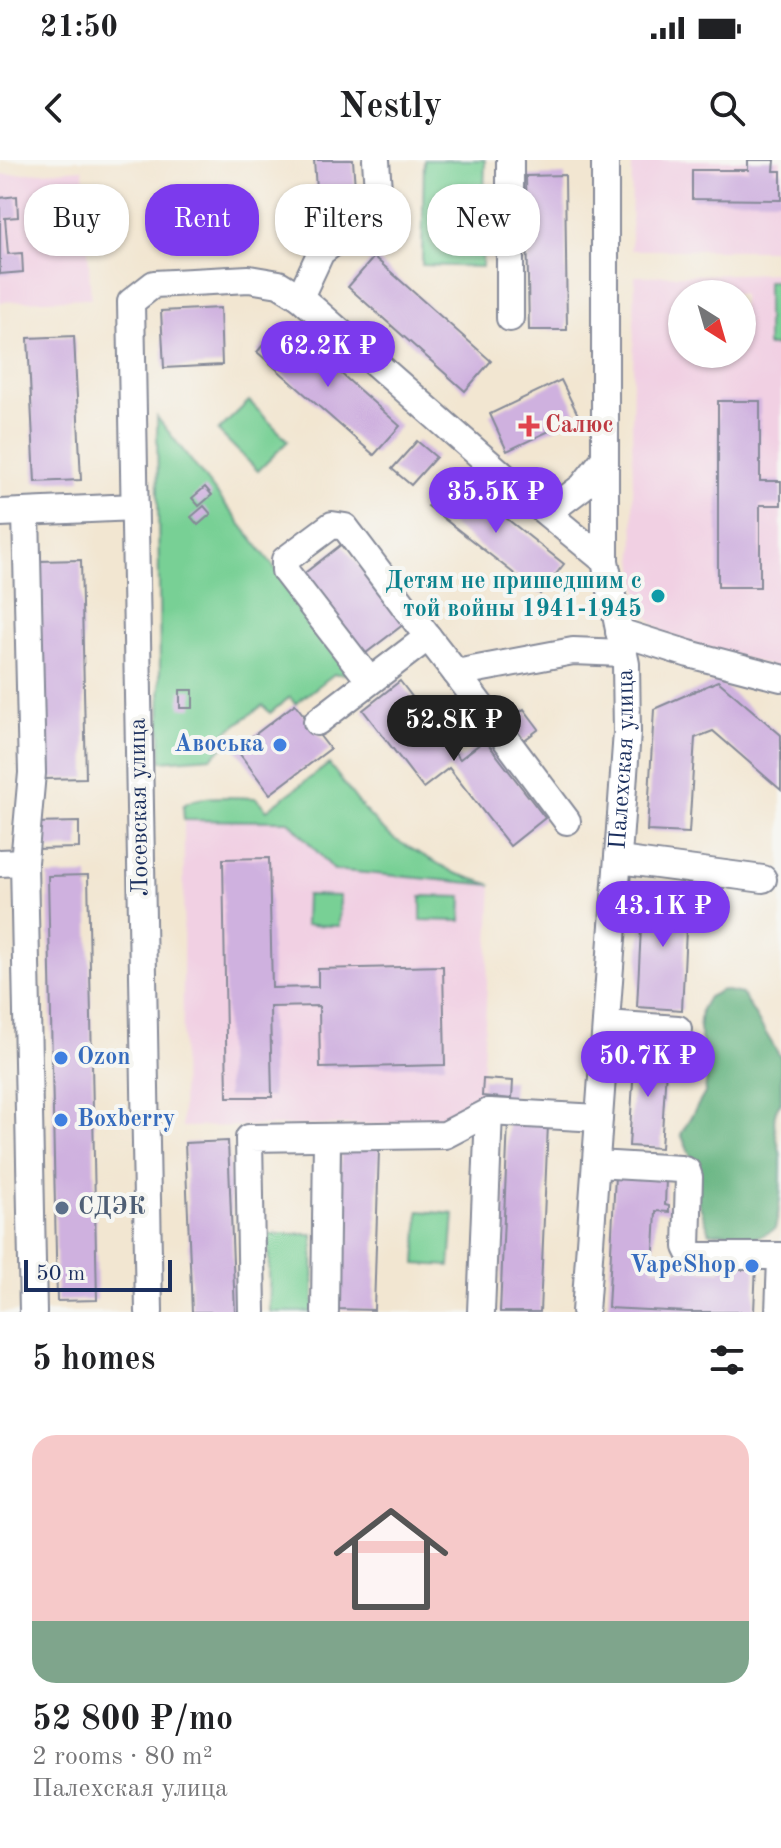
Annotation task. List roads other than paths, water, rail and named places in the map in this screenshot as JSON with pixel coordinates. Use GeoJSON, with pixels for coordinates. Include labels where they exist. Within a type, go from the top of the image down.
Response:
{"type":"FeatureCollection","features":[{"type":"Feature","properties":{"kind":"street"},"geometry":{"type":"LineString","coordinates":[[376,160],[380,221],[352,229],[321,252],[300,297],[532,501],[605,561]]}},
{"type":"Feature","properties":{"kind":"street"},"geometry":{"type":"LineString","coordinates":[[510,160],[510,318]]}},
{"type":"Feature","properties":{"kind":"street","name":"Палехская улица"},"geometry":{"type":"LineString","coordinates":[[585,1312],[627,732],[626,664],[605,561],[605,160]]}},
{"type":"Feature","properties":{"kind":"street","name":"Лосевская улица"},"geometry":{"type":"LineString","coordinates":[[149,1312],[131,302],[154,284],[249,279],[279,284],[300,297]]}},
{"type":"Feature","properties":{"kind":"street"},"geometry":{"type":"LineString","coordinates":[[532,501],[558,505],[582,487],[605,458]]}},
{"type":"Feature","properties":{"kind":"street"},"geometry":{"type":"LineString","coordinates":[[33,1312],[12,863],[32,773],[13,513],[135,507]]}},
{"type":"Feature","properties":{"kind":"street"},"geometry":{"type":"LineString","coordinates":[[370,681],[285,571],[285,560],[332,525],[345,527],[567,821]]}},
{"type":"Feature","properties":{"kind":"street"},"geometry":{"type":"LineString","coordinates":[[317,722],[428,637]]}},
{"type":"Feature","properties":{"kind":"street"},"geometry":{"type":"LineString","coordinates":[[456,673],[621,642],[689,654],[781,678]]}},
{"type":"Feature","properties":{"kind":"street"},"geometry":{"type":"LineString","coordinates":[[619,860],[763,879]]}},
{"type":"Feature","properties":{"kind":"street"},"geometry":{"type":"LineString","coordinates":[[606,1024],[678,1029]]}},
{"type":"Feature","properties":{"kind":"street"},"geometry":{"type":"LineString","coordinates":[[481,1312],[489,1112]]}},
{"type":"Feature","properties":{"kind":"street"},"geometry":{"type":"LineString","coordinates":[[252,1312],[249,1138],[445,1135],[489,1112],[599,1118]]}},
{"type":"Feature","properties":{"kind":"street"},"geometry":{"type":"LineString","coordinates":[[325,1312],[327,1137]]}},
{"type":"Feature","properties":{"kind":"street"},"geometry":{"type":"LineString","coordinates":[[596,1164],[687,1171],[687,1247],[690,1253],[695,1256],[781,1258],[780,1304]]}},
{"type":"Feature","properties":{"kind":"place","name":"Салюс"},"geometry":{"type":"Point","coordinates":[529,426]}},
{"type":"Feature","properties":{"kind":"place","name":"Детям не пришедшим с той войны 1941-1945"},"geometry":{"type":"Point","coordinates":[658,596]}},
{"type":"Feature","properties":{"kind":"place","name":"Авоська"},"geometry":{"type":"Point","coordinates":[280,745]}},
{"type":"Feature","properties":{"kind":"place","name":"Ozon"},"geometry":{"type":"Point","coordinates":[61,1058]}},
{"type":"Feature","properties":{"kind":"place","name":"Boxberry"},"geometry":{"type":"Point","coordinates":[61,1120]}},
{"type":"Feature","properties":{"kind":"place","name":"СДЭК"},"geometry":{"type":"Point","coordinates":[62,1208]}},
{"type":"Feature","properties":{"kind":"place","name":"VapeShop"},"geometry":{"type":"Point","coordinates":[752,1266]}}]}
